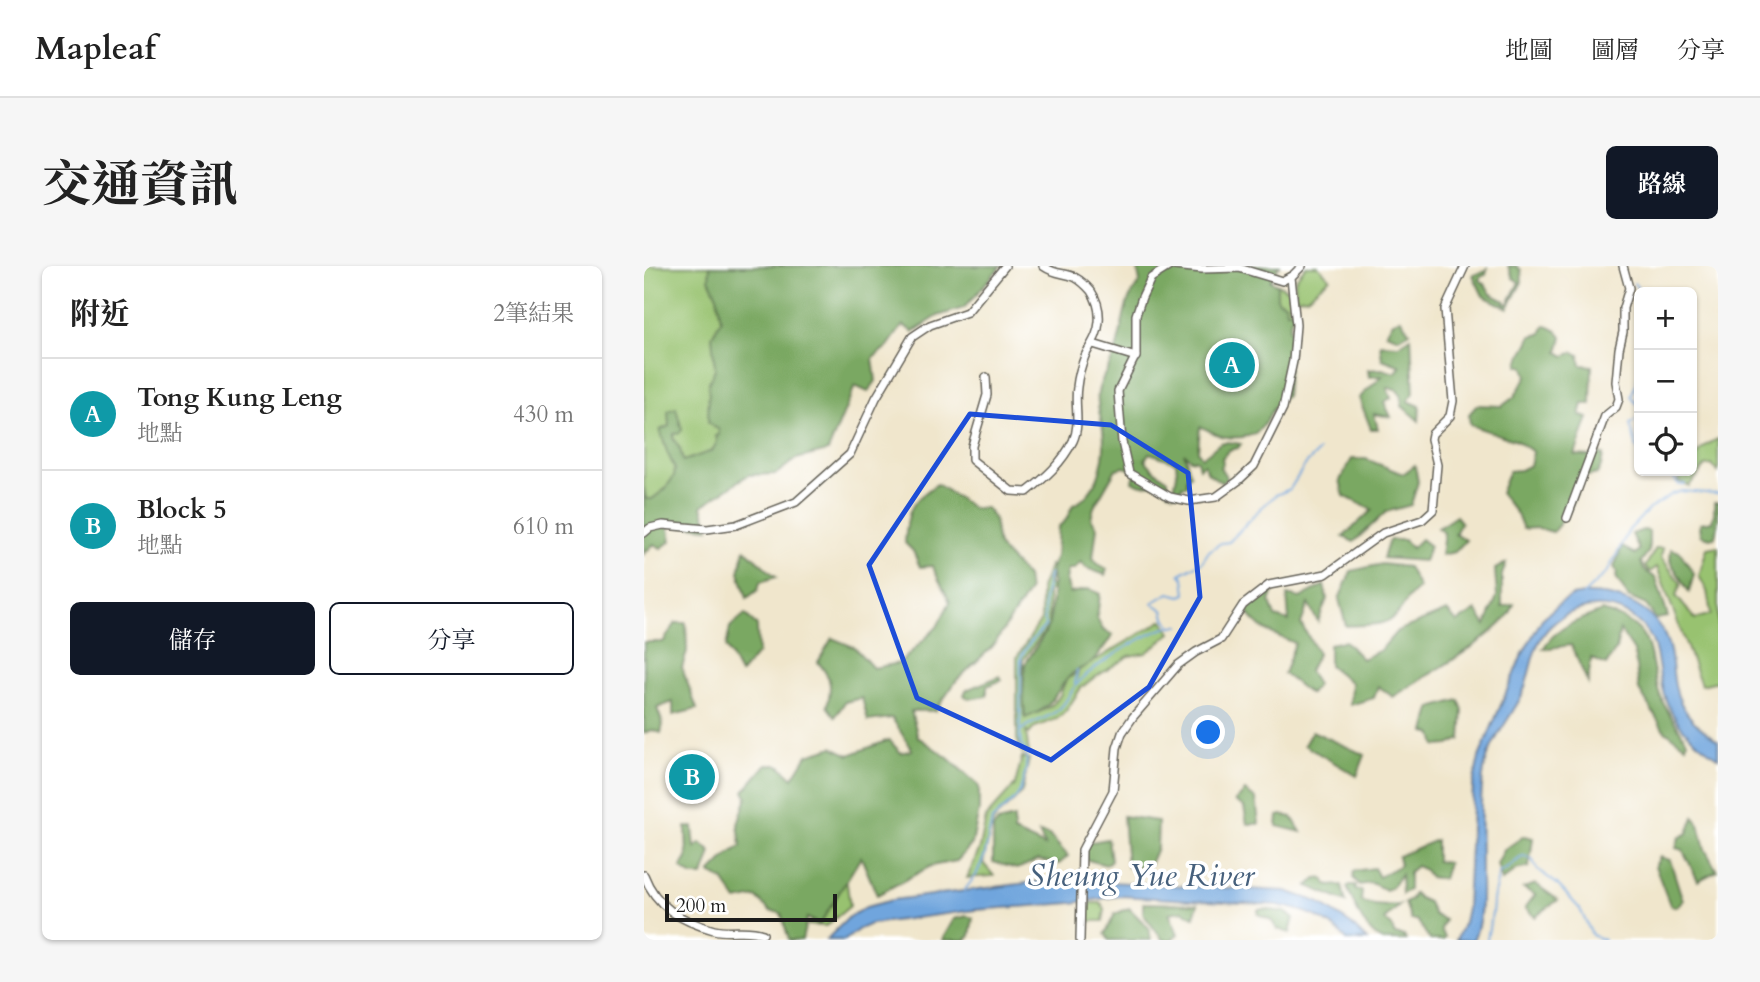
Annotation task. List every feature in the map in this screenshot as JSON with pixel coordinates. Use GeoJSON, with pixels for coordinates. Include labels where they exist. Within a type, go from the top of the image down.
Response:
{"type":"FeatureCollection","features":[{"type":"Feature","properties":{"kind":"street"},"geometry":{"type":"LineString","coordinates":[[644,533],[650,528],[663,525],[707,530],[736,525],[796,502],[850,454],[876,398],[912,337],[930,325],[968,312],[1005,266]]}},
{"type":"Feature","properties":{"kind":"street"},"geometry":{"type":"LineString","coordinates":[[986,377],[988,395],[972,446],[972,460],[1011,491],[1027,492],[1055,469],[1076,435],[1078,380],[1093,344],[1099,318],[1092,292],[1075,271],[1050,270],[1043,266]]}},
{"type":"Feature","properties":{"kind":"street"},"geometry":{"type":"LineString","coordinates":[[1291,276],[1296,325],[1293,362],[1283,408],[1254,466],[1216,497],[1189,501],[1176,500],[1129,473],[1122,442],[1118,391],[1136,357],[1138,307],[1152,278],[1172,266],[1234,268],[1284,280],[1302,266]]}},
{"type":"Feature","properties":{"kind":"street"},"geometry":{"type":"LineString","coordinates":[[1080,940],[1082,850],[1113,791],[1115,760],[1122,733],[1133,717],[1178,665],[1221,639],[1243,605],[1269,585],[1326,575],[1382,533],[1422,520],[1433,510],[1437,466],[1431,439],[1432,434],[1450,416],[1453,401],[1445,309],[1465,266]]}},
{"type":"Feature","properties":{"kind":"street"},"geometry":{"type":"LineString","coordinates":[[1567,518],[1605,416],[1616,407],[1619,400],[1616,382],[1623,332],[1623,308],[1629,288],[1623,266]]}},
{"type":"Feature","properties":{"kind":"street"},"geometry":{"type":"LineString","coordinates":[[1093,344],[1136,357]]}},
{"type":"Feature","properties":{"kind":"street"},"geometry":{"type":"LineString","coordinates":[[644,875],[652,894],[666,908],[690,921],[714,930],[755,931],[763,934]]}},
{"type":"Feature","properties":{"kind":"street"},"geometry":{"type":"LineString","coordinates":[[712,940],[714,930]]}},
{"type":"Feature","properties":{"kind":"highlighted area"},"geometry":{"type":"Polygon","coordinates":[[[970,414],[1111,425],[1188,473],[1200,597],[1149,687],[1051,760],[917,698],[869,565],[970,414]]]}},
{"type":"Feature","properties":{"kind":"green space"},"geometry":{"type":"Polygon","coordinates":[[[644,266],[918,266],[644,520],[644,266]]]}},
{"type":"Feature","properties":{"kind":"green space"},"geometry":{"type":"Polygon","coordinates":[[[710,266],[1001,266],[964,308],[938,316],[913,332],[903,325],[888,346],[873,358],[876,381],[868,392],[855,386],[828,451],[796,459],[776,474],[748,475],[702,506],[709,528],[668,522],[671,541],[661,548],[654,544],[644,554],[644,487],[646,499],[652,499],[665,489],[674,476],[675,469],[660,430],[669,426],[668,411],[676,408],[682,430],[674,434],[673,438],[683,461],[712,451],[717,442],[716,436],[719,435],[719,430],[708,422],[709,382],[715,369],[712,336],[721,320],[717,296],[709,279],[710,266]]]}},
{"type":"Feature","properties":{"kind":"green space"},"geometry":{"type":"Polygon","coordinates":[[[1140,266],[1281,266],[1277,268],[1276,278],[1273,276],[1270,281],[1277,284],[1277,300],[1285,303],[1286,311],[1296,311],[1289,330],[1292,332],[1286,396],[1252,435],[1223,437],[1200,427],[1198,451],[1202,457],[1222,443],[1241,444],[1238,448],[1229,450],[1222,458],[1220,467],[1227,478],[1222,483],[1208,473],[1204,464],[1199,468],[1197,460],[1190,459],[1184,453],[1191,475],[1187,479],[1187,486],[1182,486],[1180,494],[1173,494],[1177,474],[1176,462],[1149,453],[1145,460],[1168,480],[1169,492],[1159,484],[1141,485],[1132,481],[1136,472],[1125,467],[1116,469],[1094,507],[1091,518],[1097,527],[1093,558],[1107,569],[1105,575],[1086,568],[1081,562],[1074,569],[1068,569],[1066,580],[1070,593],[1090,589],[1100,594],[1097,618],[1103,630],[1113,635],[1092,662],[1066,680],[1043,709],[1025,718],[1025,664],[1050,621],[1053,587],[1051,569],[1056,556],[1058,527],[1066,520],[1073,505],[1089,492],[1099,473],[1104,440],[1098,392],[1117,348],[1125,309],[1140,282],[1140,266]]]}},
{"type":"Feature","properties":{"kind":"green space"},"geometry":{"type":"Polygon","coordinates":[[[1306,266],[1318,266],[1330,278],[1307,297],[1296,298],[1295,280],[1306,266]]]}},
{"type":"Feature","properties":{"kind":"green space"},"geometry":{"type":"Polygon","coordinates":[[[1488,266],[1486,275],[1480,280],[1491,294],[1508,304],[1519,282],[1513,278],[1508,266],[1516,266],[1521,270],[1522,282],[1508,308],[1483,296],[1473,275],[1486,271],[1488,266]]]}},
{"type":"Feature","properties":{"kind":"green space"},"geometry":{"type":"Polygon","coordinates":[[[1277,284],[1288,290],[1293,311],[1286,311],[1277,300],[1277,284]]]}},
{"type":"Feature","properties":{"kind":"green space"},"geometry":{"type":"Polygon","coordinates":[[[1400,318],[1410,332],[1399,338],[1386,333],[1392,323],[1400,318]]]}},
{"type":"Feature","properties":{"kind":"green space"},"geometry":{"type":"Polygon","coordinates":[[[1545,325],[1562,337],[1558,352],[1565,356],[1574,352],[1579,355],[1581,365],[1592,366],[1591,404],[1583,404],[1580,415],[1588,418],[1575,455],[1603,455],[1597,474],[1583,477],[1569,511],[1553,532],[1537,528],[1523,529],[1517,514],[1500,493],[1509,471],[1530,465],[1533,452],[1517,441],[1470,425],[1469,414],[1477,405],[1502,406],[1514,397],[1527,376],[1524,367],[1518,365],[1520,358],[1531,336],[1541,334],[1545,325]]]}},
{"type":"Feature","properties":{"kind":"green space"},"geometry":{"type":"Polygon","coordinates":[[[1411,337],[1414,393],[1408,401],[1420,406],[1419,421],[1402,406],[1401,395],[1396,389],[1387,388],[1391,398],[1384,402],[1391,417],[1374,414],[1378,429],[1371,429],[1359,398],[1382,376],[1369,377],[1368,370],[1382,369],[1395,373],[1401,366],[1382,359],[1380,344],[1399,345],[1411,337]]]}},
{"type":"Feature","properties":{"kind":"green space"},"geometry":{"type":"Polygon","coordinates":[[[1718,439],[1718,472],[1712,465],[1705,466],[1697,476],[1697,456],[1708,444],[1718,439]]]}},
{"type":"Feature","properties":{"kind":"green space"},"geometry":{"type":"Polygon","coordinates":[[[1352,459],[1366,459],[1403,474],[1415,465],[1418,482],[1411,505],[1386,512],[1354,542],[1343,537],[1372,510],[1344,496],[1340,480],[1352,459]]]}},
{"type":"Feature","properties":{"kind":"green space"},"geometry":{"type":"Polygon","coordinates":[[[1682,476],[1697,476],[1689,486],[1678,481],[1682,476]]]}},
{"type":"Feature","properties":{"kind":"green space"},"geometry":{"type":"Polygon","coordinates":[[[937,484],[973,508],[986,508],[994,519],[998,546],[1027,577],[1029,591],[993,646],[957,680],[935,711],[911,711],[918,737],[948,758],[979,786],[979,810],[972,844],[957,861],[931,866],[877,895],[861,857],[820,924],[807,918],[802,940],[789,940],[781,913],[770,911],[756,897],[737,901],[723,880],[710,873],[741,846],[738,824],[747,797],[744,791],[766,765],[779,765],[793,778],[807,755],[833,747],[849,755],[889,740],[901,753],[912,750],[892,718],[868,721],[862,698],[845,702],[835,717],[827,706],[830,688],[828,678],[818,662],[832,638],[854,647],[873,668],[900,663],[937,627],[950,602],[932,566],[920,567],[913,551],[905,543],[912,508],[921,496],[937,484]]]}},
{"type":"Feature","properties":{"kind":"green space"},"geometry":{"type":"Polygon","coordinates":[[[1714,502],[1718,502],[1718,520],[1715,537],[1710,538],[1701,535],[1700,523],[1712,521],[1714,502]]]}},
{"type":"Feature","properties":{"kind":"green space"},"geometry":{"type":"Polygon","coordinates":[[[1456,516],[1461,522],[1455,534],[1466,540],[1455,552],[1441,555],[1444,533],[1438,528],[1456,516]]]}},
{"type":"Feature","properties":{"kind":"green space"},"geometry":{"type":"Polygon","coordinates":[[[1649,531],[1649,551],[1641,562],[1644,570],[1656,578],[1668,617],[1656,619],[1646,605],[1628,597],[1616,577],[1614,567],[1622,547],[1635,554],[1639,550],[1632,534],[1649,531]]]}},
{"type":"Feature","properties":{"kind":"green space"},"geometry":{"type":"Polygon","coordinates":[[[1421,539],[1430,546],[1424,561],[1383,558],[1389,540],[1404,540],[1412,548],[1421,539]]]}},
{"type":"Feature","properties":{"kind":"green space"},"geometry":{"type":"Polygon","coordinates":[[[1718,546],[1718,681],[1701,685],[1657,567],[1650,572],[1645,567],[1656,548],[1663,548],[1661,557],[1681,584],[1676,596],[1695,619],[1711,614],[1707,591],[1699,576],[1707,548],[1718,546]]]}},
{"type":"Feature","properties":{"kind":"green space"},"geometry":{"type":"Polygon","coordinates":[[[745,549],[776,577],[760,582],[758,590],[747,598],[739,572],[745,549]]]}},
{"type":"Feature","properties":{"kind":"green space"},"geometry":{"type":"Polygon","coordinates":[[[1671,549],[1680,552],[1694,574],[1689,592],[1670,561],[1671,549]]]}},
{"type":"Feature","properties":{"kind":"green space"},"geometry":{"type":"Polygon","coordinates":[[[1506,563],[1502,575],[1502,607],[1514,604],[1496,628],[1461,654],[1393,697],[1378,686],[1374,698],[1350,705],[1351,683],[1329,665],[1329,644],[1345,641],[1362,659],[1381,650],[1397,631],[1447,611],[1457,622],[1476,610],[1486,625],[1497,596],[1495,569],[1506,563]]]}},
{"type":"Feature","properties":{"kind":"green space"},"geometry":{"type":"Polygon","coordinates":[[[1382,564],[1408,567],[1419,588],[1393,618],[1374,624],[1346,626],[1339,599],[1351,571],[1382,564]]]}},
{"type":"Feature","properties":{"kind":"green space"},"geometry":{"type":"Polygon","coordinates":[[[1050,565],[1049,585],[1052,586],[1048,592],[1049,625],[1023,660],[1024,716],[1049,707],[1060,695],[1067,678],[1077,671],[1076,680],[1079,670],[1163,620],[1171,633],[1146,653],[1129,656],[1091,680],[1081,688],[1066,711],[1057,719],[1035,727],[1029,734],[1026,731],[1029,754],[1022,753],[1017,739],[1017,657],[1041,620],[1041,588],[1050,565]]]}},
{"type":"Feature","properties":{"kind":"green space"},"geometry":{"type":"Polygon","coordinates":[[[1324,585],[1327,599],[1318,622],[1308,604],[1301,624],[1318,653],[1309,671],[1317,685],[1310,694],[1284,674],[1295,643],[1272,634],[1259,625],[1248,613],[1245,605],[1274,591],[1270,602],[1275,617],[1289,621],[1287,595],[1300,598],[1324,585]]]}},
{"type":"Feature","properties":{"kind":"green space"},"geometry":{"type":"Polygon","coordinates":[[[1602,611],[1634,625],[1642,634],[1661,698],[1687,741],[1686,746],[1664,730],[1639,690],[1634,651],[1620,630],[1616,649],[1606,665],[1591,658],[1588,683],[1571,645],[1543,649],[1561,630],[1602,611]]]}},
{"type":"Feature","properties":{"kind":"green space"},"geometry":{"type":"Polygon","coordinates":[[[745,614],[757,626],[758,653],[740,674],[726,647],[730,627],[745,614]]]}},
{"type":"Feature","properties":{"kind":"green space"},"geometry":{"type":"Polygon","coordinates":[[[676,623],[686,623],[687,651],[682,668],[697,709],[673,715],[673,702],[657,708],[663,724],[661,733],[652,730],[644,733],[644,642],[663,642],[676,623]]]}},
{"type":"Feature","properties":{"kind":"green space"},"geometry":{"type":"Polygon","coordinates":[[[1000,676],[1002,680],[987,686],[987,696],[969,699],[964,695],[966,690],[1000,676]]]}},
{"type":"Feature","properties":{"kind":"green space"},"geometry":{"type":"Polygon","coordinates":[[[1459,700],[1463,710],[1461,739],[1449,745],[1436,746],[1433,734],[1425,732],[1431,708],[1459,700]]]}},
{"type":"Feature","properties":{"kind":"green space"},"geometry":{"type":"Polygon","coordinates":[[[1312,731],[1365,755],[1357,776],[1304,745],[1312,731]]]}},
{"type":"Feature","properties":{"kind":"green space"},"geometry":{"type":"Polygon","coordinates":[[[1022,757],[1029,759],[1022,791],[992,824],[983,863],[994,876],[967,878],[980,848],[986,817],[1015,785],[1022,757]]]}},
{"type":"Feature","properties":{"kind":"green space"},"geometry":{"type":"Polygon","coordinates":[[[1245,791],[1256,799],[1259,824],[1247,824],[1244,807],[1235,801],[1245,791]]]}},
{"type":"Feature","properties":{"kind":"green space"},"geometry":{"type":"Polygon","coordinates":[[[1123,816],[1158,821],[1157,848],[1150,864],[1127,867],[1123,816]]]}},
{"type":"Feature","properties":{"kind":"green space"},"geometry":{"type":"Polygon","coordinates":[[[1278,816],[1292,817],[1301,832],[1277,826],[1278,816]]]}},
{"type":"Feature","properties":{"kind":"green space"},"geometry":{"type":"Polygon","coordinates":[[[1694,817],[1699,824],[1705,849],[1717,871],[1698,881],[1683,850],[1676,848],[1679,838],[1688,833],[1694,817]]]}},
{"type":"Feature","properties":{"kind":"green space"},"geometry":{"type":"Polygon","coordinates":[[[1014,818],[1014,832],[1045,846],[1039,833],[1049,835],[1068,856],[1059,864],[1038,860],[1017,869],[993,862],[993,828],[998,822],[1014,818]]]}},
{"type":"Feature","properties":{"kind":"green space"},"geometry":{"type":"Polygon","coordinates":[[[686,827],[693,827],[695,848],[701,843],[711,852],[703,876],[692,876],[681,868],[687,858],[686,827]]]}},
{"type":"Feature","properties":{"kind":"green space"},"geometry":{"type":"Polygon","coordinates":[[[1524,836],[1533,838],[1529,867],[1516,870],[1502,881],[1497,864],[1504,850],[1524,836]]]}},
{"type":"Feature","properties":{"kind":"green space"},"geometry":{"type":"Polygon","coordinates":[[[1108,839],[1111,860],[1106,865],[1084,859],[1085,843],[1108,839]]]}},
{"type":"Feature","properties":{"kind":"green space"},"geometry":{"type":"Polygon","coordinates":[[[1436,840],[1436,861],[1448,863],[1443,879],[1430,877],[1425,870],[1416,866],[1409,872],[1409,890],[1402,894],[1401,874],[1391,888],[1386,890],[1371,883],[1360,885],[1353,878],[1354,871],[1374,868],[1379,877],[1400,865],[1398,856],[1436,840]]]}},
{"type":"Feature","properties":{"kind":"green space"},"geometry":{"type":"Polygon","coordinates":[[[1660,857],[1670,860],[1683,901],[1677,907],[1670,905],[1655,866],[1660,857]]]}},
{"type":"Feature","properties":{"kind":"green space"},"geometry":{"type":"Polygon","coordinates":[[[846,877],[850,906],[826,926],[808,925],[846,877]]]}},
{"type":"Feature","properties":{"kind":"green space"},"geometry":{"type":"Polygon","coordinates":[[[1322,878],[1329,886],[1342,885],[1346,902],[1308,886],[1316,879],[1322,878]]]}},
{"type":"Feature","properties":{"kind":"green space"},"geometry":{"type":"Polygon","coordinates":[[[1536,884],[1558,900],[1535,917],[1525,908],[1535,895],[1523,888],[1536,884]]]}},
{"type":"Feature","properties":{"kind":"green space"},"geometry":{"type":"Polygon","coordinates":[[[1356,885],[1355,890],[1362,891],[1361,901],[1366,903],[1380,906],[1400,905],[1384,920],[1392,926],[1394,934],[1404,936],[1406,940],[1383,940],[1371,932],[1353,901],[1347,887],[1356,885]]]}},
{"type":"Feature","properties":{"kind":"green space"},"geometry":{"type":"Polygon","coordinates":[[[1414,893],[1428,902],[1434,915],[1445,920],[1441,929],[1445,938],[1443,940],[1430,940],[1417,920],[1411,920],[1405,903],[1411,900],[1414,893]]]}},
{"type":"Feature","properties":{"kind":"green space"},"geometry":{"type":"Polygon","coordinates":[[[1085,903],[1101,903],[1105,910],[1103,921],[1086,921],[1085,903]]]}},
{"type":"Feature","properties":{"kind":"green space"},"geometry":{"type":"Polygon","coordinates":[[[1143,903],[1198,904],[1194,917],[1183,911],[1169,913],[1178,934],[1171,940],[1163,940],[1143,914],[1143,903]]]}},
{"type":"Feature","properties":{"kind":"green space"},"geometry":{"type":"Polygon","coordinates":[[[1129,908],[1149,928],[1151,940],[1109,940],[1105,934],[1115,914],[1129,908]]]}},
{"type":"Feature","properties":{"kind":"green space"},"geometry":{"type":"Polygon","coordinates":[[[1258,910],[1285,912],[1294,918],[1290,933],[1277,929],[1271,920],[1258,914],[1258,910]]]}},
{"type":"Feature","properties":{"kind":"green space"},"geometry":{"type":"Polygon","coordinates":[[[967,916],[973,918],[970,936],[965,940],[942,940],[954,919],[967,916]]]}},
{"type":"Feature","properties":{"kind":"water"},"geometry":{"type":"Polygon","coordinates":[[[1599,594],[1626,601],[1649,615],[1658,625],[1670,651],[1678,697],[1693,720],[1718,741],[1718,757],[1700,745],[1678,723],[1664,695],[1653,642],[1641,624],[1618,610],[1605,607],[1592,607],[1567,614],[1546,631],[1539,642],[1524,690],[1488,755],[1481,801],[1480,915],[1473,940],[1456,940],[1467,908],[1473,785],[1479,757],[1521,657],[1542,619],[1560,603],[1572,596],[1599,594]]]}},
{"type":"Feature","properties":{"kind":"water"},"geometry":{"type":"Polygon","coordinates":[[[1043,881],[1286,891],[1318,902],[1351,924],[1367,940],[1347,940],[1332,926],[1315,916],[1277,905],[1120,896],[1072,903],[975,910],[871,924],[845,940],[826,940],[849,917],[866,907],[892,900],[1043,881]]]}},
{"type":"Feature","properties":{"kind":"waterway"},"geometry":{"type":"LineString","coordinates":[[1634,283],[1637,287]]}},
{"type":"Feature","properties":{"kind":"waterway"},"geometry":{"type":"LineString","coordinates":[[1634,388],[1631,397],[1634,400]]}},
{"type":"Feature","properties":{"kind":"waterway"},"geometry":{"type":"LineString","coordinates":[[1634,421],[1630,424],[1634,438]]}},
{"type":"Feature","properties":{"kind":"waterway"},"geometry":{"type":"LineString","coordinates":[[1171,625],[1163,610],[1152,603],[1169,593],[1181,596],[1186,594],[1184,578],[1180,574],[1202,562],[1209,551],[1221,543],[1229,542],[1261,508],[1276,495],[1290,489],[1305,465],[1319,451]]}},
{"type":"Feature","properties":{"kind":"waterway"},"geometry":{"type":"LineString","coordinates":[[1673,476],[1679,485],[1685,484]]}},
{"type":"Feature","properties":{"kind":"waterway"},"geometry":{"type":"LineString","coordinates":[[1583,595],[1608,571],[1629,530],[1649,509],[1672,494],[1682,491],[1718,494]]}},
{"type":"Feature","properties":{"kind":"waterway"},"geometry":{"type":"LineString","coordinates":[[964,891],[976,875],[985,855],[992,820],[1015,799],[1026,771],[1027,753],[1020,738],[1021,657],[1045,626],[1044,600],[1049,574]]}},
{"type":"Feature","properties":{"kind":"waterway"},"geometry":{"type":"LineString","coordinates":[[1020,731],[1058,710],[1077,684],[1111,657],[1157,631],[1180,626]]}},
{"type":"Feature","properties":{"kind":"waterway"},"geometry":{"type":"LineString","coordinates":[[1075,684],[1077,671]]}},
{"type":"Feature","properties":{"kind":"waterway"},"geometry":{"type":"LineString","coordinates":[[1487,940],[1498,873],[1523,856],[1532,859],[1537,869],[1557,884],[1580,909],[1592,935],[1604,940]]}},
{"type":"Feature","properties":{"kind":"place","name":"Tong Kung Leng"},"geometry":{"type":"Point","coordinates":[1232,365]}},
{"type":"Feature","properties":{"kind":"place","name":"Block 5"},"geometry":{"type":"Point","coordinates":[692,777]}},
{"type":"Feature","properties":{"kind":"water label","name":"Sheung Yue River"},"geometry":{"type":"Point","coordinates":[1141,876]}}]}
